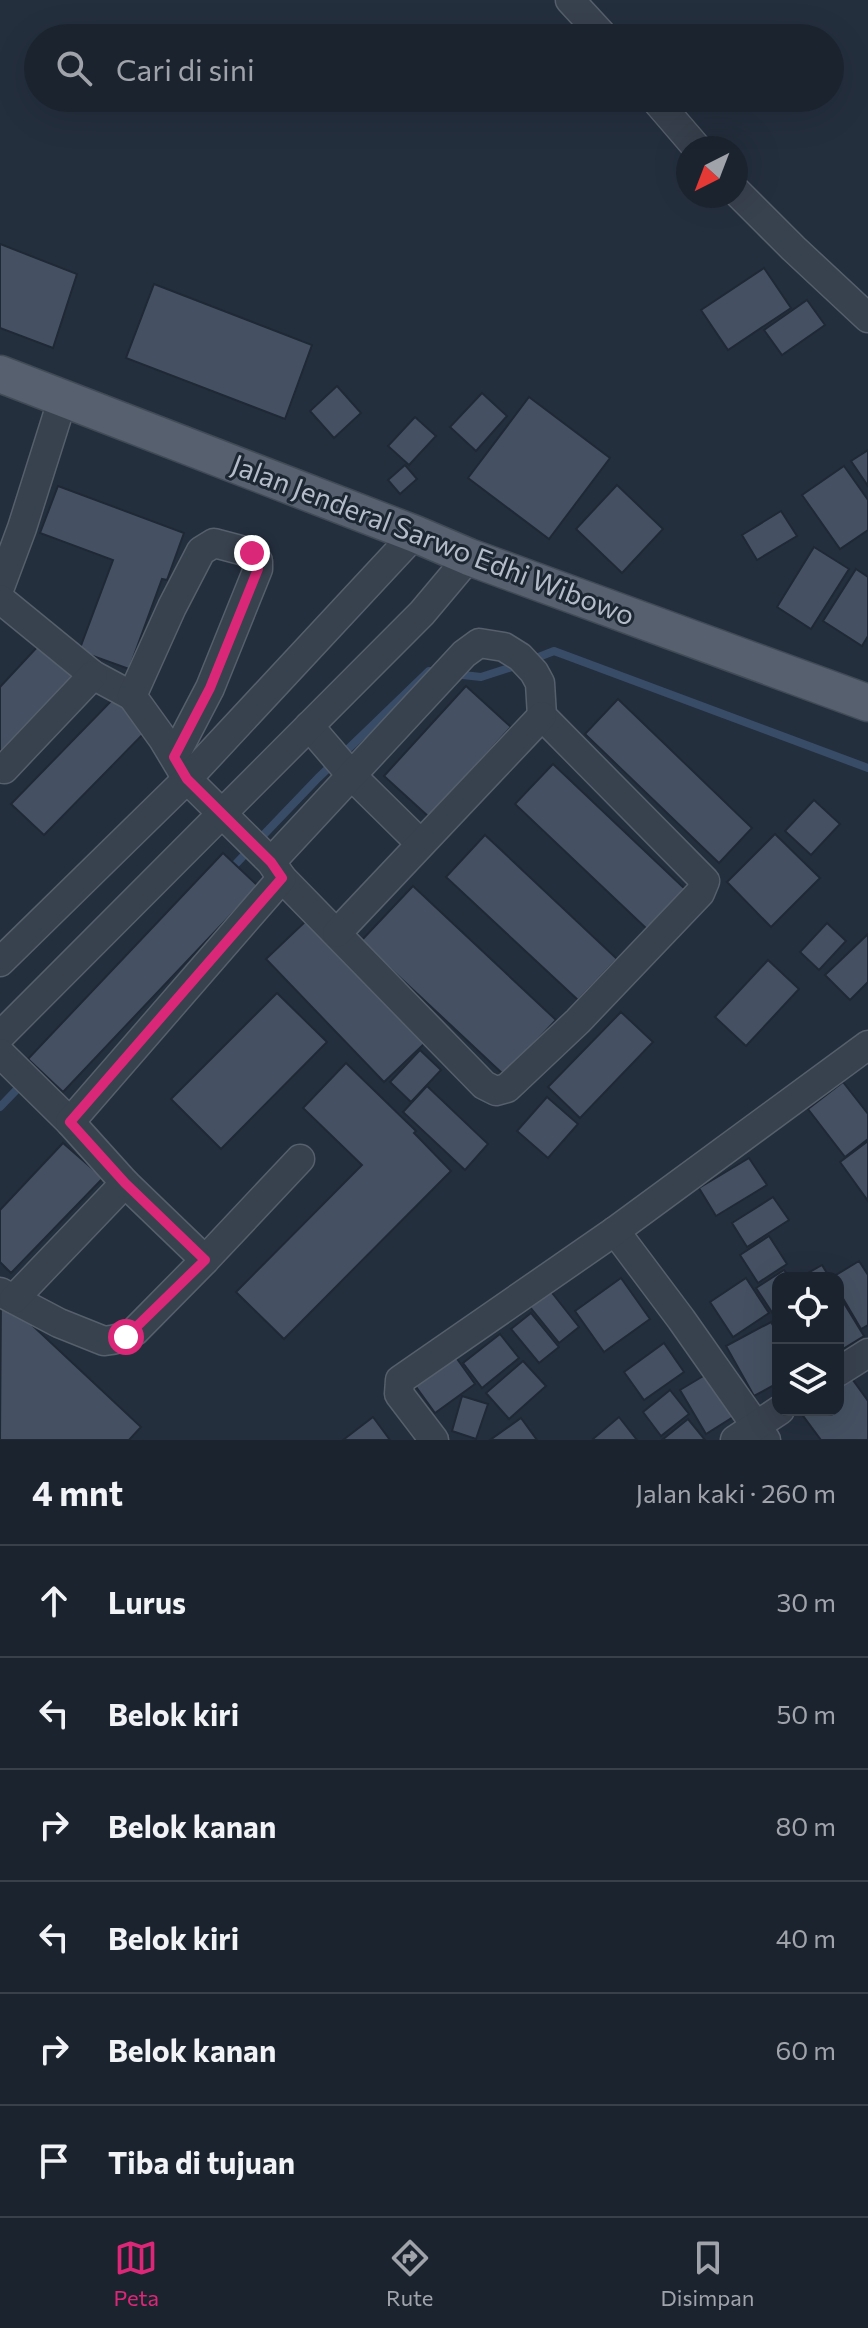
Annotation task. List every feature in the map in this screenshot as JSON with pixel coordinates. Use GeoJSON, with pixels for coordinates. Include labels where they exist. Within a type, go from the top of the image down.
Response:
{"type":"FeatureCollection","features":[{"type":"Feature","properties":{"kind":"main road","name":"Jalan Jenderal Sarwo Edhi Wibowo"},"geometry":{"type":"LineString","coordinates":[[0,374],[469,557],[868,703]]}},
{"type":"Feature","properties":{"kind":"street"},"geometry":{"type":"LineString","coordinates":[[570,0],[592,24]]}},
{"type":"Feature","properties":{"kind":"street"},"geometry":{"type":"LineString","coordinates":[[666,112],[687,136]]}},
{"type":"Feature","properties":{"kind":"street"},"geometry":{"type":"LineString","coordinates":[[748,203],[868,318]]}},
{"type":"Feature","properties":{"kind":"street"},"geometry":{"type":"LineString","coordinates":[[0,587],[63,398]]}},
{"type":"Feature","properties":{"kind":"street"},"geometry":{"type":"LineString","coordinates":[[0,962],[181,768],[415,534]]}},
{"type":"Feature","properties":{"kind":"street"},"geometry":{"type":"LineString","coordinates":[[132,696],[201,551],[214,543],[252,553],[258,561],[258,569],[181,768]]}},
{"type":"Feature","properties":{"kind":"street"},"geometry":{"type":"LineString","coordinates":[[0,1036],[422,613],[469,557]]}},
{"type":"Feature","properties":{"kind":"street"},"geometry":{"type":"LineString","coordinates":[[0,599],[93,675],[132,696],[181,768],[223,813],[277,870],[337,933],[484,1085],[496,1091],[507,1088],[578,1021],[700,893],[705,881],[542,716],[540,683],[520,657],[504,647],[479,643],[464,654],[352,776],[277,870],[70,1122]]}},
{"type":"Feature","properties":{"kind":"street"},"geometry":{"type":"LineString","coordinates":[[4,769],[93,675]]}},
{"type":"Feature","properties":{"kind":"street"},"geometry":{"type":"LineString","coordinates":[[337,933],[542,716]]}},
{"type":"Feature","properties":{"kind":"street"},"geometry":{"type":"LineString","coordinates":[[309,726],[352,776],[420,843]]}},
{"type":"Feature","properties":{"kind":"street"},"geometry":{"type":"LineString","coordinates":[[434,1440],[399,1394],[400,1380],[615,1231],[866,1050]]}},
{"type":"Feature","properties":{"kind":"street"},"geometry":{"type":"LineString","coordinates":[[0,1053],[70,1122],[125,1183],[205,1260]]}},
{"type":"Feature","properties":{"kind":"street"},"geometry":{"type":"LineString","coordinates":[[125,1183],[7,1295],[59,1323],[104,1341],[126,1337],[205,1260],[300,1159]]}},
{"type":"Feature","properties":{"kind":"street"},"geometry":{"type":"LineString","coordinates":[[615,1231],[760,1429]]}},
{"type":"Feature","properties":{"kind":"street"},"geometry":{"type":"LineString","coordinates":[[844,1368],[868,1353]]}},
{"type":"Feature","properties":{"kind":"building"},"geometry":{"type":"Polygon","coordinates":[[[0,244],[77,274],[53,348],[0,328],[0,244]]]}},
{"type":"Feature","properties":{"kind":"building"},"geometry":{"type":"Polygon","coordinates":[[[764,268],[791,308],[728,350],[701,310],[764,268]]]}},
{"type":"Feature","properties":{"kind":"building"},"geometry":{"type":"Polygon","coordinates":[[[154,284],[312,345],[285,419],[126,358],[154,284]]]}},
{"type":"Feature","properties":{"kind":"building"},"geometry":{"type":"Polygon","coordinates":[[[807,300],[825,325],[782,355],[764,330],[807,300]]]}},
{"type":"Feature","properties":{"kind":"building"},"geometry":{"type":"Polygon","coordinates":[[[337,386],[361,413],[334,438],[310,411],[337,386]]]}},
{"type":"Feature","properties":{"kind":"building"},"geometry":{"type":"Polygon","coordinates":[[[482,393],[507,416],[476,451],[450,427],[482,393]]]}},
{"type":"Feature","properties":{"kind":"building"},"geometry":{"type":"Polygon","coordinates":[[[529,397],[610,458],[549,539],[468,478],[529,397]]]}},
{"type":"Feature","properties":{"kind":"building"},"geometry":{"type":"Polygon","coordinates":[[[415,417],[436,436],[409,465],[388,446],[415,417]]]}},
{"type":"Feature","properties":{"kind":"building"},"geometry":{"type":"Polygon","coordinates":[[[868,450],[868,486],[851,461],[868,450]]]}},
{"type":"Feature","properties":{"kind":"building"},"geometry":{"type":"Polygon","coordinates":[[[405,465],[417,479],[400,494],[388,480],[405,465]]]}},
{"type":"Feature","properties":{"kind":"building"},"geometry":{"type":"Polygon","coordinates":[[[844,466],[868,500],[868,530],[840,549],[802,495],[844,466]]]}},
{"type":"Feature","properties":{"kind":"building"},"geometry":{"type":"Polygon","coordinates":[[[617,485],[663,529],[622,573],[576,529],[617,485]]]}},
{"type":"Feature","properties":{"kind":"building"},"geometry":{"type":"Polygon","coordinates":[[[58,486],[184,533],[167,580],[162,579],[129,669],[79,651],[113,560],[40,533],[58,486]]]}},
{"type":"Feature","properties":{"kind":"building"},"geometry":{"type":"Polygon","coordinates":[[[781,511],[797,536],[757,560],[742,535],[781,511]]]}},
{"type":"Feature","properties":{"kind":"building"},"geometry":{"type":"Polygon","coordinates":[[[814,547],[849,569],[811,629],[777,607],[814,547]]]}},
{"type":"Feature","properties":{"kind":"building"},"geometry":{"type":"Polygon","coordinates":[[[856,569],[868,577],[868,636],[862,646],[823,621],[856,569]]]}},
{"type":"Feature","properties":{"kind":"building"},"geometry":{"type":"Polygon","coordinates":[[[40,644],[77,679],[0,761],[0,687],[40,644]]]}},
{"type":"Feature","properties":{"kind":"building"},"geometry":{"type":"Polygon","coordinates":[[[466,686],[511,727],[429,817],[384,776],[466,686]]]}},
{"type":"Feature","properties":{"kind":"building"},"geometry":{"type":"Polygon","coordinates":[[[118,694],[151,726],[44,835],[11,804],[118,694]]]}},
{"type":"Feature","properties":{"kind":"building"},"geometry":{"type":"Polygon","coordinates":[[[618,699],[752,828],[719,863],[585,734],[618,699]]]}},
{"type":"Feature","properties":{"kind":"building"},"geometry":{"type":"Polygon","coordinates":[[[553,764],[686,890],[648,930],[515,804],[553,764]]]}},
{"type":"Feature","properties":{"kind":"building"},"geometry":{"type":"Polygon","coordinates":[[[814,800],[840,824],[811,855],[785,831],[814,800]]]}},
{"type":"Feature","properties":{"kind":"building"},"geometry":{"type":"Polygon","coordinates":[[[775,834],[820,878],[771,927],[727,882],[775,834]]]}},
{"type":"Feature","properties":{"kind":"building"},"geometry":{"type":"Polygon","coordinates":[[[485,835],[617,959],[578,1000],[446,877],[485,835]]]}},
{"type":"Feature","properties":{"kind":"building"},"geometry":{"type":"Polygon","coordinates":[[[223,853],[258,886],[63,1092],[28,1059],[223,853]]]}},
{"type":"Feature","properties":{"kind":"building"},"geometry":{"type":"Polygon","coordinates":[[[413,886],[556,1020],[504,1075],[361,941],[413,886]]]}},
{"type":"Feature","properties":{"kind":"building"},"geometry":{"type":"Polygon","coordinates":[[[308,919],[426,1042],[384,1082],[266,959],[308,919]]]}},
{"type":"Feature","properties":{"kind":"building"},"geometry":{"type":"Polygon","coordinates":[[[827,923],[846,941],[819,970],[800,952],[827,923]]]}},
{"type":"Feature","properties":{"kind":"building"},"geometry":{"type":"Polygon","coordinates":[[[868,934],[868,982],[850,1000],[825,975],[868,934]]]}},
{"type":"Feature","properties":{"kind":"building"},"geometry":{"type":"Polygon","coordinates":[[[768,960],[799,989],[746,1046],[715,1017],[768,960]]]}},
{"type":"Feature","properties":{"kind":"building"},"geometry":{"type":"Polygon","coordinates":[[[277,993],[327,1042],[221,1149],[171,1099],[277,993]]]}},
{"type":"Feature","properties":{"kind":"building"},"geometry":{"type":"Polygon","coordinates":[[[621,1012],[653,1042],[580,1118],[548,1087],[621,1012]]]}},
{"type":"Feature","properties":{"kind":"building"},"geometry":{"type":"Polygon","coordinates":[[[420,1050],[441,1070],[411,1102],[390,1082],[420,1050]]]}},
{"type":"Feature","properties":{"kind":"building"},"geometry":{"type":"Polygon","coordinates":[[[346,1063],[416,1131],[414,1133],[451,1171],[284,1339],[236,1292],[362,1165],[303,1108],[346,1063]]]}},
{"type":"Feature","properties":{"kind":"building"},"geometry":{"type":"Polygon","coordinates":[[[843,1082],[868,1114],[868,1139],[845,1157],[808,1109],[843,1082]]]}},
{"type":"Feature","properties":{"kind":"building"},"geometry":{"type":"Polygon","coordinates":[[[427,1086],[488,1144],[465,1170],[403,1112],[427,1086]]]}},
{"type":"Feature","properties":{"kind":"building"},"geometry":{"type":"Polygon","coordinates":[[[547,1097],[578,1124],[548,1158],[517,1131],[547,1097]]]}},
{"type":"Feature","properties":{"kind":"building"},"geometry":{"type":"Polygon","coordinates":[[[868,1141],[868,1201],[840,1162],[868,1141]]]}},
{"type":"Feature","properties":{"kind":"building"},"geometry":{"type":"Polygon","coordinates":[[[63,1143],[103,1178],[11,1273],[0,1262],[0,1210],[63,1143]]]}},
{"type":"Feature","properties":{"kind":"building"},"geometry":{"type":"Polygon","coordinates":[[[749,1158],[767,1185],[716,1216],[699,1188],[749,1158]]]}},
{"type":"Feature","properties":{"kind":"building"},"geometry":{"type":"Polygon","coordinates":[[[773,1197],[789,1220],[747,1247],[732,1223],[773,1197]]]}},
{"type":"Feature","properties":{"kind":"building"},"geometry":{"type":"Polygon","coordinates":[[[769,1236],[787,1264],[758,1283],[740,1255],[769,1236]]]}},
{"type":"Feature","properties":{"kind":"building"},"geometry":{"type":"Polygon","coordinates":[[[859,1261],[868,1275],[868,1325],[861,1329],[844,1300],[844,1272],[841,1272],[859,1261]]]}},
{"type":"Feature","properties":{"kind":"building"},"geometry":{"type":"Polygon","coordinates":[[[822,1265],[826,1272],[810,1272],[822,1265]]]}},
{"type":"Feature","properties":{"kind":"building"},"geometry":{"type":"Polygon","coordinates":[[[621,1278],[650,1319],[604,1352],[575,1311],[621,1278]]]}},
{"type":"Feature","properties":{"kind":"building"},"geometry":{"type":"Polygon","coordinates":[[[746,1278],[769,1313],[733,1337],[710,1302],[746,1278]]]}},
{"type":"Feature","properties":{"kind":"building"},"geometry":{"type":"Polygon","coordinates":[[[772,1278],[772,1312],[756,1288],[772,1278]]]}},
{"type":"Feature","properties":{"kind":"building"},"geometry":{"type":"Polygon","coordinates":[[[549,1289],[579,1327],[559,1343],[529,1306],[549,1289]]]}},
{"type":"Feature","properties":{"kind":"building"},"geometry":{"type":"Polygon","coordinates":[[[1,1296],[141,1427],[129,1440],[0,1440],[1,1296]]]}},
{"type":"Feature","properties":{"kind":"building"},"geometry":{"type":"Polygon","coordinates":[[[844,1303],[864,1336],[844,1348],[844,1303]]]}},
{"type":"Feature","properties":{"kind":"building"},"geometry":{"type":"Polygon","coordinates":[[[531,1313],[559,1347],[539,1363],[511,1329],[531,1313]]]}},
{"type":"Feature","properties":{"kind":"building"},"geometry":{"type":"Polygon","coordinates":[[[771,1322],[772,1386],[754,1396],[726,1346],[771,1322]]]}},
{"type":"Feature","properties":{"kind":"building"},"geometry":{"type":"Polygon","coordinates":[[[500,1334],[519,1358],[482,1388],[463,1363],[500,1334]]]}},
{"type":"Feature","properties":{"kind":"building"},"geometry":{"type":"Polygon","coordinates":[[[664,1343],[684,1372],[644,1400],[624,1372],[664,1343]]]}},
{"type":"Feature","properties":{"kind":"building"},"geometry":{"type":"Polygon","coordinates":[[[455,1356],[475,1384],[435,1413],[414,1384],[455,1356]]]}},
{"type":"Feature","properties":{"kind":"building"},"geometry":{"type":"Polygon","coordinates":[[[523,1361],[546,1386],[509,1419],[486,1393],[523,1361]]]}},
{"type":"Feature","properties":{"kind":"building"},"geometry":{"type":"Polygon","coordinates":[[[715,1369],[741,1412],[706,1434],[680,1390],[715,1369]]]}},
{"type":"Feature","properties":{"kind":"building"},"geometry":{"type":"Polygon","coordinates":[[[850,1376],[868,1401],[868,1440],[821,1440],[803,1416],[844,1416],[844,1380],[850,1376]]]}},
{"type":"Feature","properties":{"kind":"building"},"geometry":{"type":"Polygon","coordinates":[[[670,1390],[689,1414],[661,1436],[643,1412],[670,1390]]]}},
{"type":"Feature","properties":{"kind":"building"},"geometry":{"type":"Polygon","coordinates":[[[462,1396],[488,1404],[476,1439],[452,1431],[462,1396]]]}},
{"type":"Feature","properties":{"kind":"building"},"geometry":{"type":"Polygon","coordinates":[[[373,1417],[390,1440],[343,1440],[373,1417]]]}},
{"type":"Feature","properties":{"kind":"building"},"geometry":{"type":"Polygon","coordinates":[[[619,1417],[637,1440],[593,1439],[619,1417]]]}},
{"type":"Feature","properties":{"kind":"building"},"geometry":{"type":"Polygon","coordinates":[[[521,1418],[537,1440],[490,1440],[521,1418]]]}},
{"type":"Feature","properties":{"kind":"building"},"geometry":{"type":"Polygon","coordinates":[[[688,1419],[705,1440],[662,1440],[688,1419]]]}},
{"type":"Feature","properties":{"kind":"waterway"},"geometry":{"type":"LineString","coordinates":[[531,660],[554,651],[868,768]]}},
{"type":"Feature","properties":{"kind":"waterway"},"geometry":{"type":"LineString","coordinates":[[454,674],[481,677],[518,665]]}},
{"type":"Feature","properties":{"kind":"waterway"},"geometry":{"type":"LineString","coordinates":[[229,871],[318,778],[429,671],[433,672]]}},
{"type":"Feature","properties":{"kind":"waterway"},"geometry":{"type":"LineString","coordinates":[[0,1107],[24,1082]]}},
{"type":"Feature","properties":{"kind":"route"},"geometry":{"type":"LineString","coordinates":[[126,1337],[205,1260],[125,1183],[70,1122],[282,878],[271,862],[187,779],[174,757],[210,688],[258,569],[258,561],[252,553]]}}]}
